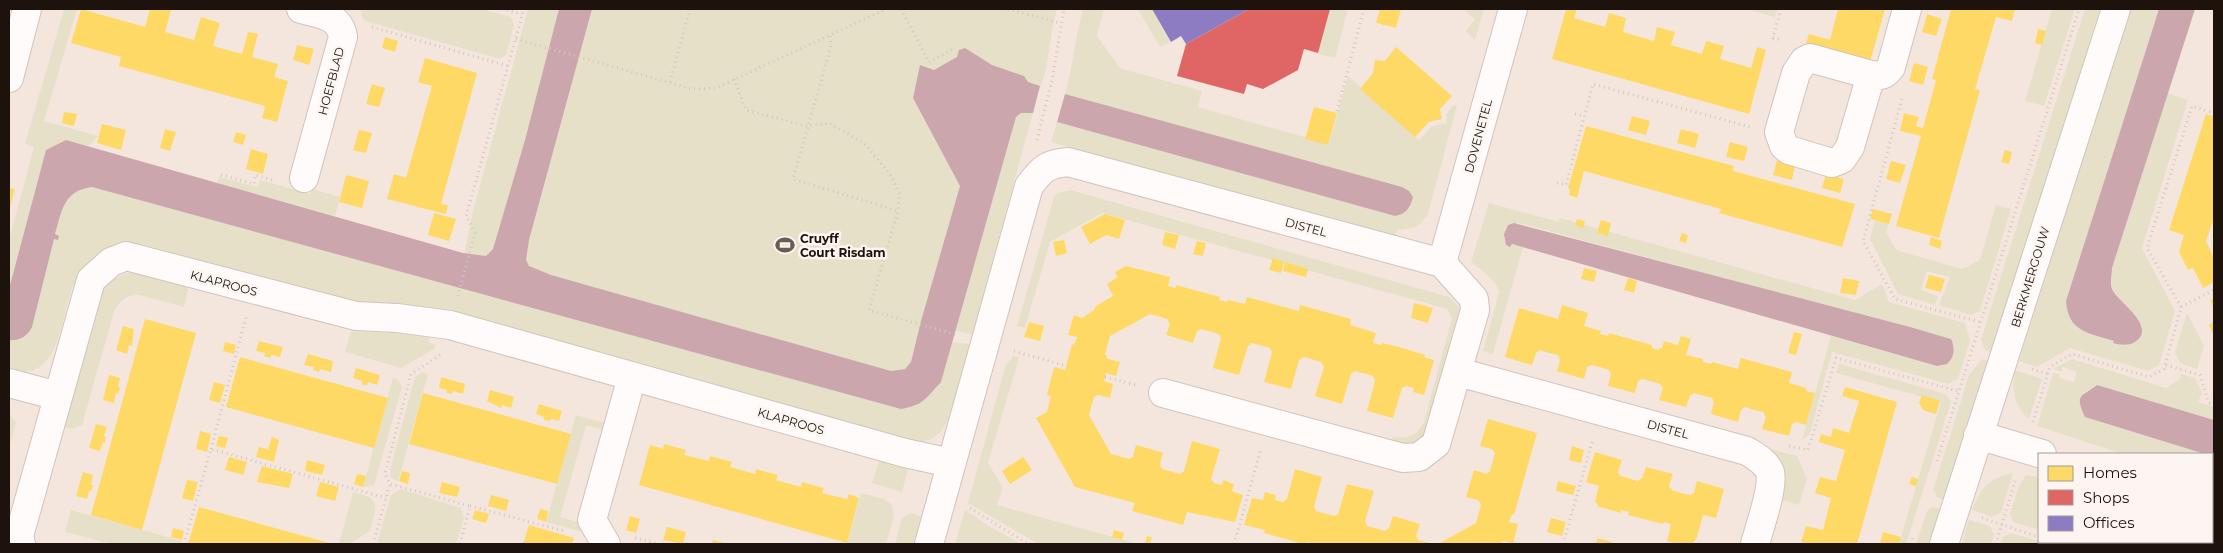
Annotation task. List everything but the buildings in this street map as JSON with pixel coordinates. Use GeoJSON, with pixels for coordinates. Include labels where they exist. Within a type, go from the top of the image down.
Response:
{"type":"FeatureCollection","features":[{"type":"Feature","properties":{"kind":"street"},"geometry":{"type":"LineString","coordinates":[[9,78],[27,9]]}},
{"type":"Feature","properties":{"kind":"street"},"geometry":{"type":"LineString","coordinates":[[301,9],[330,17],[342,28]]}},
{"type":"Feature","properties":{"kind":"street","name":"DOVENETEL"},"geometry":{"type":"LineString","coordinates":[[1442,263],[1513,9]]}},
{"type":"Feature","properties":{"kind":"street"},"geometry":{"type":"LineString","coordinates":[[1879,74],[1810,58],[1804,61],[1796,73],[1780,134],[1784,146],[1789,150],[1832,163],[1842,159],[1850,147],[1879,74],[1891,67],[1907,9]]}},
{"type":"Feature","properties":{"kind":"street","name":"BERKMERGOUW"},"geometry":{"type":"LineString","coordinates":[[1944,544],[2116,9]]}},
{"type":"Feature","properties":{"kind":"street","name":"HOEFBLAD"},"geometry":{"type":"LineString","coordinates":[[304,178],[343,37],[342,28]]}},
{"type":"Feature","properties":{"kind":"street","name":"DISTEL"},"geometry":{"type":"LineString","coordinates":[[972,339],[1029,186],[1039,172],[1051,164],[1068,162],[1442,263]]}},
{"type":"Feature","properties":{"kind":"street","name":"KLAPROOS"},"geometry":{"type":"LineString","coordinates":[[21,544],[19,536],[92,280],[111,262],[126,256],[356,316],[397,318],[450,326],[905,453],[950,463]]}},
{"type":"Feature","properties":{"kind":"street"},"geometry":{"type":"LineString","coordinates":[[1164,393],[1403,458],[1419,457],[1436,444],[1475,310],[1474,299],[1442,263]]}},
{"type":"Feature","properties":{"kind":"street"},"geometry":{"type":"LineString","coordinates":[[929,544],[950,463],[972,339]]}},
{"type":"Feature","properties":{"kind":"street","name":"DISTEL"},"geometry":{"type":"LineString","coordinates":[[1458,372],[1747,451],[1761,460]]}},
{"type":"Feature","properties":{"kind":"street"},"geometry":{"type":"LineString","coordinates":[[605,543],[592,520],[632,377]]}},
{"type":"Feature","properties":{"kind":"street"},"geometry":{"type":"LineString","coordinates":[[9,383],[58,396]]}},
{"type":"Feature","properties":{"kind":"street"},"geometry":{"type":"LineString","coordinates":[[1978,435],[2033,452]]}},
{"type":"Feature","properties":{"kind":"street"},"geometry":{"type":"LineString","coordinates":[[1755,544],[1768,495],[1770,472],[1761,460]]}},
{"type":"Feature","properties":{"kind":"path"},"geometry":{"type":"LineString","coordinates":[[502,9],[522,14]]}},
{"type":"Feature","properties":{"kind":"path"},"geometry":{"type":"LineString","coordinates":[[459,292],[475,233],[466,216],[524,9]]}},
{"type":"Feature","properties":{"kind":"path"},"geometry":{"type":"LineString","coordinates":[[670,82],[690,9]]}},
{"type":"Feature","properties":{"kind":"path"},"geometry":{"type":"LineString","coordinates":[[516,40],[692,89],[716,88],[886,9]]}},
{"type":"Feature","properties":{"kind":"path"},"geometry":{"type":"LineString","coordinates":[[901,9],[929,62],[953,49]]}},
{"type":"Feature","properties":{"kind":"path"},"geometry":{"type":"LineString","coordinates":[[1008,9],[1060,23]]}},
{"type":"Feature","properties":{"kind":"path"},"geometry":{"type":"LineString","coordinates":[[1039,130],[1052,80],[1060,23],[1064,9]]}},
{"type":"Feature","properties":{"kind":"path"},"geometry":{"type":"LineString","coordinates":[[1336,111],[1364,9]]}},
{"type":"Feature","properties":{"kind":"path"},"geometry":{"type":"LineString","coordinates":[[1936,463],[2079,9]]}},
{"type":"Feature","properties":{"kind":"path"},"geometry":{"type":"LineString","coordinates":[[342,28],[351,21],[508,66]]}},
{"type":"Feature","properties":{"kind":"path"},"geometry":{"type":"LineString","coordinates":[[830,36],[831,46],[793,179],[898,211]]}},
{"type":"Feature","properties":{"kind":"path"},"geometry":{"type":"LineString","coordinates":[[1879,74],[1905,88],[1863,241],[1895,299],[1980,322]]}},
{"type":"Feature","properties":{"kind":"path"},"geometry":{"type":"LineString","coordinates":[[734,79],[746,110],[808,126],[830,123],[864,143],[890,174],[898,193],[898,211],[869,310],[1066,366]]}},
{"type":"Feature","properties":{"kind":"path"},"geometry":{"type":"LineString","coordinates":[[1557,183],[1566,185],[1593,84],[1780,134]]}},
{"type":"Feature","properties":{"kind":"path"},"geometry":{"type":"LineString","coordinates":[[1996,544],[2033,452],[2050,367],[2072,354],[2149,377],[2164,369],[2181,307],[2147,248],[2192,106],[2214,113]]}},
{"type":"Feature","properties":{"kind":"path"},"geometry":{"type":"LineString","coordinates":[[1576,114],[1584,116]]}},
{"type":"Feature","properties":{"kind":"path"},"geometry":{"type":"LineString","coordinates":[[221,174],[254,184],[255,175],[302,188],[304,178]]}},
{"type":"Feature","properties":{"kind":"path"},"geometry":{"type":"LineString","coordinates":[[184,544],[254,290]]}},
{"type":"Feature","properties":{"kind":"path"},"geometry":{"type":"LineString","coordinates":[[2181,307],[2214,290]]}},
{"type":"Feature","properties":{"kind":"path"},"geometry":{"type":"LineString","coordinates":[[373,544],[390,484],[385,474],[386,467],[411,374],[444,352],[450,326]]}},
{"type":"Feature","properties":{"kind":"path"},"geometry":{"type":"LineString","coordinates":[[1761,460],[1767,440],[1808,450],[1836,358],[1958,391]]}},
{"type":"Feature","properties":{"kind":"path"},"geometry":{"type":"LineString","coordinates":[[2166,365],[2200,375],[2209,402],[2214,404]]}},
{"type":"Feature","properties":{"kind":"path"},"geometry":{"type":"LineString","coordinates":[[1563,544],[1601,411]]}},
{"type":"Feature","properties":{"kind":"path"},"geometry":{"type":"LineString","coordinates":[[1234,544],[1268,421]]}},
{"type":"Feature","properties":{"kind":"path"},"geometry":{"type":"LineString","coordinates":[[211,449],[386,498]]}},
{"type":"Feature","properties":{"kind":"path"},"geometry":{"type":"LineString","coordinates":[[390,484],[605,543]]}},
{"type":"Feature","properties":{"kind":"path"},"geometry":{"type":"LineString","coordinates":[[943,489],[999,528],[1028,544]]}},
{"type":"Feature","properties":{"kind":"path"},"geometry":{"type":"LineString","coordinates":[[460,544],[470,506]]}},
{"type":"Feature","properties":{"kind":"path"},"geometry":{"type":"LineString","coordinates":[[1911,544],[1914,535]]}},
{"type":"Feature","properties":{"kind":"shaded area"},"geometry":{"type":"Polygon","coordinates":[[[64,9],[77,9],[44,121],[98,136],[89,146],[66,140],[9,289],[9,240],[34,147],[25,144],[64,9]]]}},
{"type":"Feature","properties":{"kind":"shaded area"},"geometry":{"type":"Polygon","coordinates":[[[362,9],[481,9],[511,17],[514,25],[506,55],[500,59],[365,21],[361,15],[362,9]]]}},
{"type":"Feature","properties":{"kind":"shaded area"},"geometry":{"type":"Polygon","coordinates":[[[528,9],[1057,9],[1046,70],[1039,91],[990,78],[907,376],[464,255],[473,211],[528,9]]]}},
{"type":"Feature","properties":{"kind":"shaded area"},"geometry":{"type":"Polygon","coordinates":[[[559,9],[592,9],[529,240],[526,260],[529,266],[551,275],[891,371],[905,369],[911,362],[960,186],[913,98],[920,65],[934,70],[957,57],[959,50],[965,48],[992,65],[1024,76],[1028,82],[1040,86],[1033,113],[1021,113],[1016,117],[941,382],[928,397],[920,403],[901,409],[92,187],[75,193],[65,203],[55,234],[59,236],[58,240],[54,239],[32,327],[22,338],[9,340],[9,289],[46,150],[66,140],[463,253],[486,256],[493,249],[525,140],[559,9]]]}},
{"type":"Feature","properties":{"kind":"shaded area"},"geometry":{"type":"Polygon","coordinates":[[[1083,9],[1104,9],[1097,36],[1120,68],[1202,91],[1198,107],[1329,144],[1348,76],[1419,140],[1432,126],[1447,123],[1446,115],[1452,106],[1457,105],[1428,214],[1420,224],[1412,228],[1397,230],[1395,237],[1051,142],[1057,122],[1395,216],[1409,191],[1065,94],[1083,9]]]}},
{"type":"Feature","properties":{"kind":"shaded area"},"geometry":{"type":"Polygon","coordinates":[[[1138,9],[1152,9],[1170,42],[1160,47],[1138,9]]]}},
{"type":"Feature","properties":{"kind":"shaded area"},"geometry":{"type":"Polygon","coordinates":[[[1329,9],[1348,9],[1335,58],[1318,54],[1329,9]]]}},
{"type":"Feature","properties":{"kind":"shaded area"},"geometry":{"type":"Polygon","coordinates":[[[1463,9],[1484,9],[1475,40],[1466,31],[1475,19],[1463,9]]]}},
{"type":"Feature","properties":{"kind":"shaded area"},"geometry":{"type":"Polygon","coordinates":[[[1747,9],[1777,9],[1775,17],[1747,9]]]}},
{"type":"Feature","properties":{"kind":"shaded area"},"geometry":{"type":"Polygon","coordinates":[[[2052,9],[2075,9],[2044,106],[2025,101],[2052,9]]]}},
{"type":"Feature","properties":{"kind":"shaded area"},"geometry":{"type":"Polygon","coordinates":[[[2085,9],[2100,9],[1992,352],[1985,350],[1981,340],[2085,9]]]}},
{"type":"Feature","properties":{"kind":"shaded area"},"geometry":{"type":"Polygon","coordinates":[[[2130,9],[2159,9],[2066,301],[2071,319],[2081,330],[2122,345],[2135,342],[2140,336],[2141,329],[2138,322],[2112,288],[2112,268],[2167,93],[2188,100],[2142,248],[2175,311],[2159,365],[2148,371],[2070,348],[2037,367],[2019,361],[2130,9]]]}},
{"type":"Feature","properties":{"kind":"shaded area"},"geometry":{"type":"Polygon","coordinates":[[[2159,9],[2195,9],[2112,268],[2111,283],[2113,291],[2135,316],[2142,330],[2141,336],[2135,342],[2121,345],[2081,330],[2071,319],[2066,301],[2159,9]]]}},
{"type":"Feature","properties":{"kind":"shaded area"},"geometry":{"type":"Polygon","coordinates":[[[1065,94],[1402,187],[1409,191],[1413,197],[1407,210],[1395,216],[1057,122],[1065,94]]]}},
{"type":"Feature","properties":{"kind":"shaded area"},"geometry":{"type":"Polygon","coordinates":[[[1021,113],[1033,113],[972,335],[955,330],[1016,117],[1021,113]]]}},
{"type":"Feature","properties":{"kind":"shaded area"},"geometry":{"type":"Polygon","coordinates":[[[219,177],[257,187],[260,180],[310,194],[312,189],[340,197],[335,216],[217,183],[219,177]]]}},
{"type":"Feature","properties":{"kind":"shaded area"},"geometry":{"type":"Polygon","coordinates":[[[92,187],[455,285],[941,382],[952,342],[970,344],[958,395],[948,421],[933,438],[922,441],[910,441],[620,358],[425,307],[354,303],[142,244],[110,249],[89,262],[75,281],[62,328],[49,357],[40,367],[26,372],[9,370],[9,340],[16,340],[54,239],[58,240],[58,236],[55,235],[62,210],[69,198],[75,193],[92,187]]]}},
{"type":"Feature","properties":{"kind":"shaded area"},"geometry":{"type":"Polygon","coordinates":[[[1070,190],[1449,297],[1461,309],[1462,314],[1424,437],[1409,444],[1391,444],[1393,437],[1412,436],[1424,422],[1452,318],[1447,309],[1102,213],[1050,242],[1025,328],[1017,326],[1054,197],[1057,193],[1070,190]]]}},
{"type":"Feature","properties":{"kind":"shaded area"},"geometry":{"type":"Polygon","coordinates":[[[1489,203],[1559,222],[1560,218],[1855,300],[1882,284],[1889,302],[1965,323],[1970,341],[1958,379],[1948,384],[1832,352],[1811,430],[1808,436],[1802,440],[1831,336],[1937,366],[1950,361],[1954,347],[1951,339],[1519,223],[1508,225],[1504,234],[1511,244],[1523,247],[1493,354],[1483,351],[1499,292],[1495,283],[1471,262],[1489,203]]]}},
{"type":"Feature","properties":{"kind":"shaded area"},"geometry":{"type":"Polygon","coordinates":[[[1996,205],[2011,209],[1980,311],[1971,315],[1939,305],[1950,277],[1927,271],[1921,290],[1938,296],[1935,305],[1898,294],[1870,239],[1875,221],[1889,224],[1886,232],[1896,250],[1962,269],[1980,260],[1996,205]]]}},
{"type":"Feature","properties":{"kind":"shaded area"},"geometry":{"type":"Polygon","coordinates":[[[1514,223],[1951,339],[1954,349],[1953,355],[1947,364],[1937,366],[1512,244],[1510,247],[1506,245],[1504,234],[1508,225],[1514,223]]]}},
{"type":"Feature","properties":{"kind":"shaded area"},"geometry":{"type":"Polygon","coordinates":[[[132,272],[185,285],[188,290],[184,307],[139,295],[127,297],[118,305],[114,312],[82,425],[73,429],[64,427],[101,294],[114,279],[132,272]]]}},
{"type":"Feature","properties":{"kind":"shaded area"},"geometry":{"type":"Polygon","coordinates":[[[2187,313],[2204,346],[2197,369],[2180,363],[2175,352],[2187,313]]]}},
{"type":"Feature","properties":{"kind":"shaded area"},"geometry":{"type":"Polygon","coordinates":[[[351,331],[430,336],[428,342],[436,345],[434,349],[401,368],[345,352],[351,331]]]}},
{"type":"Feature","properties":{"kind":"shaded area"},"geometry":{"type":"Polygon","coordinates":[[[1014,356],[1019,358],[988,463],[1003,488],[997,505],[1138,544],[1038,544],[968,503],[1006,364],[1014,356]]]}},
{"type":"Feature","properties":{"kind":"shaded area"},"geometry":{"type":"Polygon","coordinates":[[[1982,359],[1990,361],[1945,500],[1937,497],[1933,490],[1969,375],[1982,359]]]}},
{"type":"Feature","properties":{"kind":"shaded area"},"geometry":{"type":"Polygon","coordinates":[[[2072,359],[2166,388],[2180,379],[2181,374],[2195,378],[2202,392],[2198,402],[2214,407],[2214,420],[2097,385],[2083,393],[2085,417],[2203,453],[2120,453],[2037,426],[2053,373],[2060,374],[2059,378],[2074,382],[2077,372],[2063,367],[2061,372],[2053,369],[2072,359]]]}},
{"type":"Feature","properties":{"kind":"shaded area"},"geometry":{"type":"Polygon","coordinates":[[[1839,364],[1946,394],[1951,402],[1906,544],[1899,544],[1941,402],[1836,373],[1839,364]]]}},
{"type":"Feature","properties":{"kind":"shaded area"},"geometry":{"type":"Polygon","coordinates":[[[2015,370],[2042,379],[2029,419],[2020,409],[2015,397],[2013,384],[2015,370]]]}},
{"type":"Feature","properties":{"kind":"shaded area"},"geometry":{"type":"Polygon","coordinates":[[[423,372],[428,374],[398,481],[391,478],[390,470],[415,376],[423,372]]]}},
{"type":"Feature","properties":{"kind":"shaded area"},"geometry":{"type":"Polygon","coordinates":[[[393,378],[398,380],[402,387],[374,485],[363,487],[393,378]]]}},
{"type":"Feature","properties":{"kind":"shaded area"},"geometry":{"type":"Polygon","coordinates":[[[2097,385],[2214,420],[2214,457],[2213,453],[2202,453],[2085,417],[2080,404],[2081,396],[2097,385]]]}},
{"type":"Feature","properties":{"kind":"shaded area"},"geometry":{"type":"Polygon","coordinates":[[[9,414],[16,422],[9,448],[9,414]]]}},
{"type":"Feature","properties":{"kind":"shaded area"},"geometry":{"type":"Polygon","coordinates":[[[576,415],[609,424],[605,430],[586,425],[560,517],[582,523],[587,533],[546,522],[576,415]]]}},
{"type":"Feature","properties":{"kind":"shaded area"},"geometry":{"type":"Polygon","coordinates":[[[1769,449],[1797,456],[1807,479],[1799,505],[1779,499],[1769,449]]]}},
{"type":"Feature","properties":{"kind":"shaded area"},"geometry":{"type":"Polygon","coordinates":[[[879,461],[908,469],[902,492],[872,483],[879,461]]]}},
{"type":"Feature","properties":{"kind":"shaded area"},"geometry":{"type":"Polygon","coordinates":[[[2013,473],[2001,512],[1993,517],[1972,510],[1982,490],[1987,485],[1998,478],[2013,473]]]}},
{"type":"Feature","properties":{"kind":"shaded area"},"geometry":{"type":"Polygon","coordinates":[[[2026,475],[2038,477],[2038,530],[2013,522],[2010,514],[2019,486],[2026,475]]]}},
{"type":"Feature","properties":{"kind":"shaded area"},"geometry":{"type":"Polygon","coordinates":[[[401,489],[461,508],[464,518],[456,544],[377,544],[391,495],[401,489]]]}},
{"type":"Feature","properties":{"kind":"shaded area"},"geometry":{"type":"Polygon","coordinates":[[[353,492],[369,497],[375,504],[370,531],[349,544],[339,544],[353,492]]]}},
{"type":"Feature","properties":{"kind":"shaded area"},"geometry":{"type":"Polygon","coordinates":[[[861,493],[884,499],[892,505],[894,516],[886,544],[847,544],[861,493]]]}},
{"type":"Feature","properties":{"kind":"shaded area"},"geometry":{"type":"Polygon","coordinates":[[[1933,507],[1942,510],[1932,544],[1916,544],[1927,511],[1933,507]]]}},
{"type":"Feature","properties":{"kind":"shaded area"},"geometry":{"type":"Polygon","coordinates":[[[71,510],[182,541],[181,544],[112,544],[65,532],[71,510]]]}},
{"type":"Feature","properties":{"kind":"shaded area"},"geometry":{"type":"Polygon","coordinates":[[[965,510],[989,526],[1021,544],[955,544],[965,510]]]}},
{"type":"Feature","properties":{"kind":"shaded area"},"geometry":{"type":"Polygon","coordinates":[[[911,513],[923,517],[915,544],[895,544],[902,518],[911,513]]]}},
{"type":"Feature","properties":{"kind":"shaded area"},"geometry":{"type":"Polygon","coordinates":[[[1969,520],[1990,526],[1994,535],[1991,544],[1962,544],[1969,520]]]}},
{"type":"Feature","properties":{"kind":"shaded area"},"geometry":{"type":"Polygon","coordinates":[[[2011,533],[2038,541],[2038,543],[2048,544],[2001,544],[2003,537],[2011,533]]]}},
{"type":"Feature","properties":{"kind":"place","name":"Cruyff Court Risdam"},"geometry":{"type":"Point","coordinates":[785,245]}}]}
